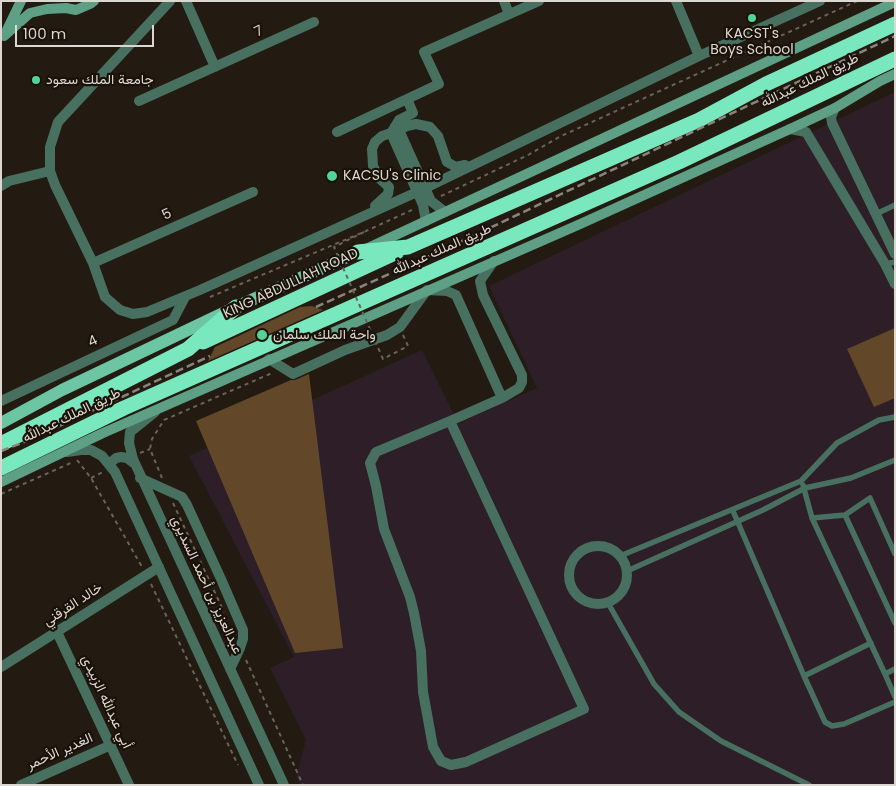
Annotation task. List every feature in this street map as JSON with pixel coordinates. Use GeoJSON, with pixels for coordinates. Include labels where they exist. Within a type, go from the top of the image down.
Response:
{"type":"FeatureCollection","features":[{"type":"Feature","properties":{"kind":"highway","name":"طريق الملك عبدالله"},"geometry":{"type":"LineString","coordinates":[[358,252],[408,247],[699,120],[766,84],[895,24]]}},
{"type":"Feature","properties":{"kind":"highway","name":"طريق الملك عبدالله"},"geometry":{"type":"LineString","coordinates":[[1,468],[124,408],[679,162],[895,59]]}},
{"type":"Feature","properties":{"kind":"highway","name":"KING ABDULLAH ROAD"},"geometry":{"type":"LineString","coordinates":[[188,350],[408,247]]}},
{"type":"Feature","properties":{"kind":"highway","name":"طريق الملك عبدالله"},"geometry":{"type":"LineString","coordinates":[[1,444],[188,350],[236,308]]}},
{"type":"Feature","properties":{"kind":"main road"},"geometry":{"type":"LineString","coordinates":[[2,38],[21,1]]}},
{"type":"Feature","properties":{"kind":"main road"},"geometry":{"type":"LineString","coordinates":[[2,38],[30,13],[47,9],[66,8],[76,10],[94,1]]}},
{"type":"Feature","properties":{"kind":"main road"},"geometry":{"type":"LineString","coordinates":[[1,423],[62,390],[236,308],[895,2]]}},
{"type":"Feature","properties":{"kind":"main road"},"geometry":{"type":"LineString","coordinates":[[1,482],[161,407],[790,129],[835,108],[895,74]]}},
{"type":"Feature","properties":{"kind":"street"},"geometry":{"type":"LineString","coordinates":[[170,1],[58,122],[50,147],[50,171],[93,263],[105,297],[120,310],[133,314],[147,312],[185,297],[362,217],[699,56],[820,1]]}},
{"type":"Feature","properties":{"kind":"street"},"geometry":{"type":"LineString","coordinates":[[186,1],[215,67]]}},
{"type":"Feature","properties":{"kind":"street"},"geometry":{"type":"LineString","coordinates":[[504,1],[509,14]]}},
{"type":"Feature","properties":{"kind":"street"},"geometry":{"type":"LineString","coordinates":[[337,132],[439,84],[424,52],[539,1]]}},
{"type":"Feature","properties":{"kind":"street"},"geometry":{"type":"LineString","coordinates":[[676,1],[699,56]]}},
{"type":"Feature","properties":{"kind":"street","name":"7"},"geometry":{"type":"LineString","coordinates":[[139,101],[314,22]]}},
{"type":"Feature","properties":{"kind":"street"},"geometry":{"type":"LineString","coordinates":[[362,217],[388,194],[389,188],[380,179],[373,166],[372,149],[375,142],[396,128],[413,113],[407,99]]}},
{"type":"Feature","properties":{"kind":"street"},"geometry":{"type":"LineString","coordinates":[[835,108],[831,117],[832,123],[895,254]]}},
{"type":"Feature","properties":{"kind":"street"},"geometry":{"type":"LineString","coordinates":[[396,128],[416,124],[430,127],[438,136],[448,162],[456,167],[486,159]]}},
{"type":"Feature","properties":{"kind":"street"},"geometry":{"type":"LineString","coordinates":[[396,128],[427,203],[426,221]]}},
{"type":"Feature","properties":{"kind":"street"},"geometry":{"type":"LineString","coordinates":[[790,129],[806,132],[890,263],[895,284]]}},
{"type":"Feature","properties":{"kind":"street"},"geometry":{"type":"LineString","coordinates":[[1,186],[9,180],[50,171]]}},
{"type":"Feature","properties":{"kind":"street","name":"5"},"geometry":{"type":"LineString","coordinates":[[93,263],[253,192]]}},
{"type":"Feature","properties":{"kind":"street"},"geometry":{"type":"LineString","coordinates":[[427,203],[444,212]]}},
{"type":"Feature","properties":{"kind":"street"},"geometry":{"type":"LineString","coordinates":[[450,421],[584,710],[466,762],[451,765],[441,761],[433,747],[423,692],[421,651],[414,612],[384,529],[370,463],[376,452],[502,398],[519,388],[522,376],[483,295],[480,281],[494,261]]}},
{"type":"Feature","properties":{"kind":"street"},"geometry":{"type":"LineString","coordinates":[[269,359],[293,374],[345,350],[387,335],[400,327],[427,290],[447,291],[456,295],[502,398]]}},
{"type":"Feature","properties":{"kind":"street","name":"4"},"geometry":{"type":"LineString","coordinates":[[1,400],[173,320],[185,297]]}},
{"type":"Feature","properties":{"kind":"street","name":"عبدالعزيز بن أحمد السديري"},"geometry":{"type":"LineString","coordinates":[[161,407],[130,432],[129,443],[135,464],[284,785]]}},
{"type":"Feature","properties":{"kind":"street"},"geometry":{"type":"LineString","coordinates":[[61,453],[91,450],[102,456],[106,468],[115,472],[259,785]]}},
{"type":"Feature","properties":{"kind":"street"},"geometry":{"type":"LineString","coordinates":[[106,468],[116,458],[121,457],[127,458],[135,464]]}},
{"type":"Feature","properties":{"kind":"street"},"geometry":{"type":"LineString","coordinates":[[140,478],[182,497],[195,521],[243,630],[243,639],[230,670]]}},
{"type":"Feature","properties":{"kind":"street"},"geometry":{"type":"LineString","coordinates":[[592,546],[610,548],[620,556],[625,563],[627,571],[627,579],[621,594],[608,603],[599,604],[590,603],[574,593],[568,576],[574,558],[581,551],[592,546]]}},
{"type":"Feature","properties":{"kind":"street","name":"خالد القرقني"},"geometry":{"type":"LineString","coordinates":[[1,667],[159,567]]}},
{"type":"Feature","properties":{"kind":"street","name":"أبي عبدالله الزبيدي"},"geometry":{"type":"LineString","coordinates":[[57,632],[129,785]]}},
{"type":"Feature","properties":{"kind":"street","name":"الغدير الأحمر"},"geometry":{"type":"LineString","coordinates":[[21,785],[111,745]]}},
{"type":"Feature","properties":{"kind":"lane"},"geometry":{"type":"LineString","coordinates":[[876,214],[895,205]]}},
{"type":"Feature","properties":{"kind":"lane"},"geometry":{"type":"LineString","coordinates":[[620,556],[801,481],[838,443],[879,420],[895,417]]}},
{"type":"Feature","properties":{"kind":"lane"},"geometry":{"type":"LineString","coordinates":[[627,571],[737,522],[805,488],[851,478],[895,460]]}},
{"type":"Feature","properties":{"kind":"lane"},"geometry":{"type":"LineString","coordinates":[[801,481],[805,488],[812,518],[895,697]]}},
{"type":"Feature","properties":{"kind":"lane"},"geometry":{"type":"LineString","coordinates":[[812,518],[845,515],[870,498],[895,554]]}},
{"type":"Feature","properties":{"kind":"lane"},"geometry":{"type":"LineString","coordinates":[[733,510],[825,722],[832,726],[844,724],[895,702]]}},
{"type":"Feature","properties":{"kind":"lane"},"geometry":{"type":"LineString","coordinates":[[845,515],[895,622]]}},
{"type":"Feature","properties":{"kind":"lane"},"geometry":{"type":"LineString","coordinates":[[608,603],[654,684],[679,712],[720,741],[809,785]]}},
{"type":"Feature","properties":{"kind":"lane"},"geometry":{"type":"LineString","coordinates":[[804,676],[871,643]]}},
{"type":"Feature","properties":{"kind":"lane"},"geometry":{"type":"LineString","coordinates":[[885,674],[895,669]]}},
{"type":"Feature","properties":{"kind":"path"},"geometry":{"type":"LineString","coordinates":[[204,300],[364,232],[528,155],[559,137],[857,1]]}},
{"type":"Feature","properties":{"kind":"path"},"geometry":{"type":"LineString","coordinates":[[364,232],[334,247],[383,359],[408,346]]}},
{"type":"Feature","properties":{"kind":"path"},"geometry":{"type":"LineString","coordinates":[[1,494],[78,460],[146,575],[239,767]]}},
{"type":"Feature","properties":{"kind":"path"},"geometry":{"type":"LineString","coordinates":[[90,478],[106,468]]}},
{"type":"Feature","properties":{"kind":"shaded area"},"geometry":{"type":"Polygon","coordinates":[[[895,92],[895,785],[300,785],[296,777],[306,740],[270,668],[294,657],[189,456],[422,350],[458,423],[537,388],[489,286],[895,92]]]}},
{"type":"Feature","properties":{"kind":"building"},"geometry":{"type":"Polygon","coordinates":[[[312,306],[323,310],[208,361],[215,347],[300,307],[312,306]]]}},
{"type":"Feature","properties":{"kind":"building"},"geometry":{"type":"Polygon","coordinates":[[[895,328],[895,398],[874,407],[847,349],[895,328]]]}},
{"type":"Feature","properties":{"kind":"building"},"geometry":{"type":"Polygon","coordinates":[[[309,374],[343,648],[295,653],[196,421],[309,374]]]}},
{"type":"Feature","properties":{"kind":"railway"},"geometry":{"type":"LineString","coordinates":[[316,307],[460,242],[895,36]]}},
{"type":"Feature","properties":{"kind":"railway"},"geometry":{"type":"LineString","coordinates":[[1,451],[27,441],[210,356]]}},
{"type":"Feature","properties":{"kind":"place","name":"KACST's Boys School"},"geometry":{"type":"Point","coordinates":[752,18]}},
{"type":"Feature","properties":{"kind":"place","name":"جامعة الملك سعود"},"geometry":{"type":"Point","coordinates":[36,80]}},
{"type":"Feature","properties":{"kind":"place","name":"KACSU's Clinic"},"geometry":{"type":"Point","coordinates":[332,176]}},
{"type":"Feature","properties":{"kind":"place","name":"واحة الملك سلمان"},"geometry":{"type":"Point","coordinates":[262,335]}}]}
